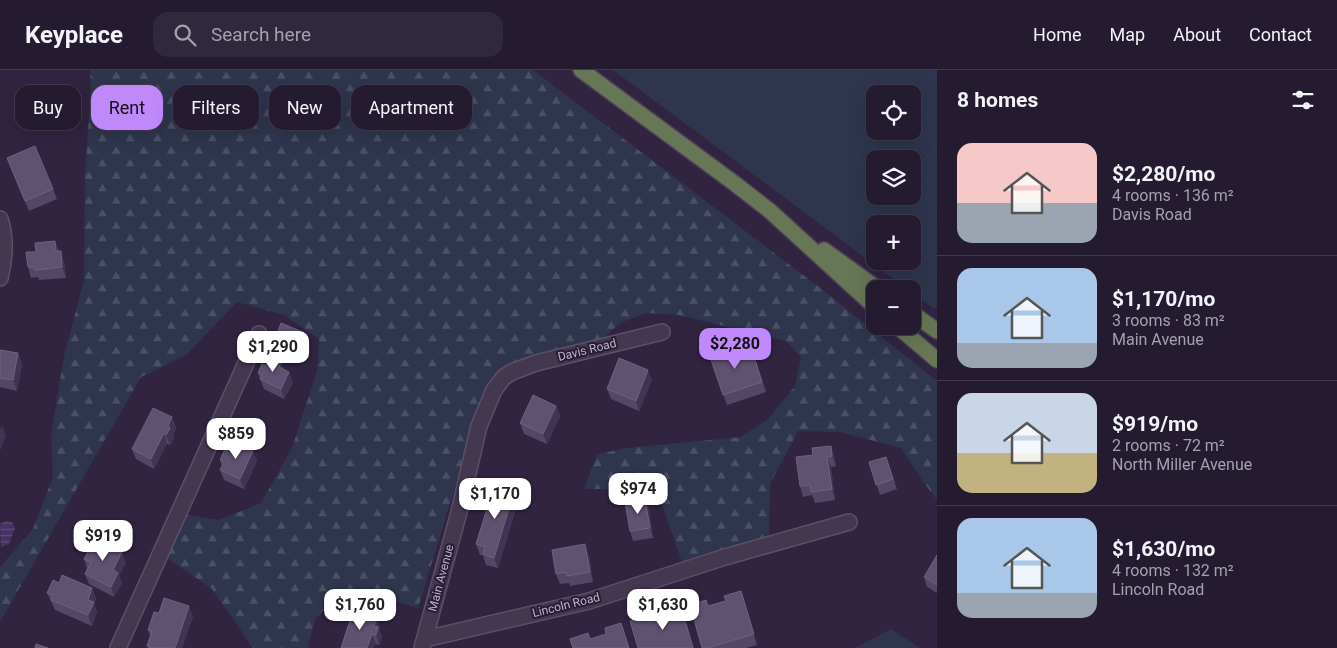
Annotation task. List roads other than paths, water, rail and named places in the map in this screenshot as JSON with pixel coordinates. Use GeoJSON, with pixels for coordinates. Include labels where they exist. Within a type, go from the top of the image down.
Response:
{"type":"FeatureCollection","features":[{"type":"Feature","properties":{"kind":"highway"},"geometry":{"type":"LineString","coordinates":[[581,70],[866,280]]}},
{"type":"Feature","properties":{"kind":"highway"},"geometry":{"type":"LineString","coordinates":[[770,211],[866,299]]}},
{"type":"Feature","properties":{"kind":"highway"},"geometry":{"type":"LineString","coordinates":[[921,319],[937,331]]}},
{"type":"Feature","properties":{"kind":"highway"},"geometry":{"type":"LineString","coordinates":[[908,335],[937,360]]}},
{"type":"Feature","properties":{"kind":"street"},"geometry":{"type":"LineString","coordinates":[[0,219],[4,230],[4,257],[0,278]]}},
{"type":"Feature","properties":{"kind":"street","name":"Davis Road"},"geometry":{"type":"LineString","coordinates":[[512,372],[536,363],[662,332]]}},
{"type":"Feature","properties":{"kind":"street"},"geometry":{"type":"LineString","coordinates":[[118,648],[259,334]]}},
{"type":"Feature","properties":{"kind":"street","name":"Main Avenue"},"geometry":{"type":"LineString","coordinates":[[424,643],[459,512],[479,426],[494,390],[512,372]]}},
{"type":"Feature","properties":{"kind":"street","name":"Lincoln Road"},"geometry":{"type":"LineString","coordinates":[[424,643],[589,601],[725,557],[849,522]]}}]}
